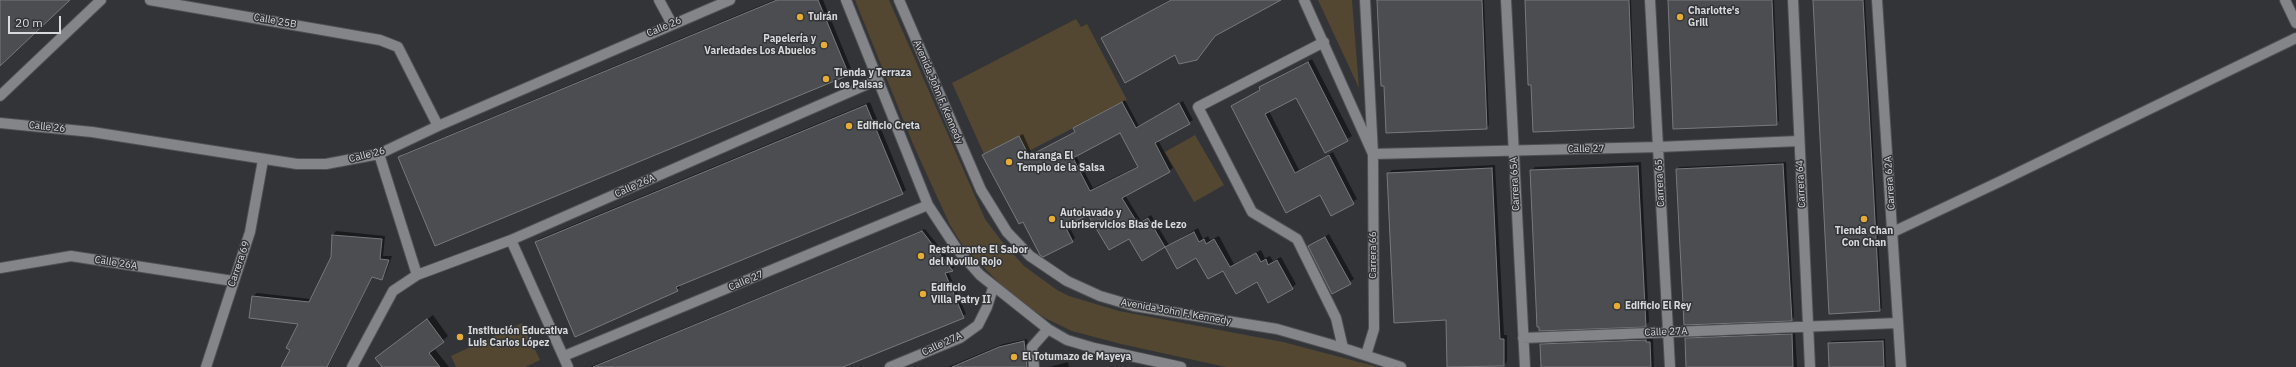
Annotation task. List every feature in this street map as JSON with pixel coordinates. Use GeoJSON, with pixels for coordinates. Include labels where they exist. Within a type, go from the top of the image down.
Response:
{"type":"FeatureCollection","features":[{"type":"Feature","properties":{"kind":"street"},"geometry":{"type":"LineString","coordinates":[[0,96],[101,0]]}},
{"type":"Feature","properties":{"kind":"street","name":"Calle 25B"},"geometry":{"type":"LineString","coordinates":[[150,0],[380,40],[398,47],[438,126]]}},
{"type":"Feature","properties":{"kind":"street"},"geometry":{"type":"LineString","coordinates":[[659,0],[672,24]]}},
{"type":"Feature","properties":{"kind":"street","name":"Calle 26"},"geometry":{"type":"LineString","coordinates":[[0,123],[92,132],[263,160],[297,164],[326,164],[379,154],[438,126],[730,0]]}},
{"type":"Feature","properties":{"kind":"street"},"geometry":{"type":"LineString","coordinates":[[846,0],[876,80],[928,205],[957,249],[993,288],[1048,329],[1067,340],[1168,366],[1181,367]]}},
{"type":"Feature","properties":{"kind":"street","name":"Avenida John F. Kennedy"},"geometry":{"type":"LineString","coordinates":[[899,0],[981,190],[1006,232],[1030,256],[1067,281],[1100,296],[1134,306],[1277,329],[1369,356],[1400,367]]}},
{"type":"Feature","properties":{"kind":"street","name":"Carrera 66"},"geometry":{"type":"LineString","coordinates":[[1304,0],[1373,154]]}},
{"type":"Feature","properties":{"kind":"street","name":"Carrera 66"},"geometry":{"type":"LineString","coordinates":[[1365,0],[1373,154],[1374,329],[1369,356]]}},
{"type":"Feature","properties":{"kind":"street","name":"Carrera 65A"},"geometry":{"type":"LineString","coordinates":[[1506,0],[1525,367]]}},
{"type":"Feature","properties":{"kind":"street","name":"Carrera 65"},"geometry":{"type":"LineString","coordinates":[[1650,0],[1670,367]]}},
{"type":"Feature","properties":{"kind":"street","name":"Carrera 64"},"geometry":{"type":"LineString","coordinates":[[1793,0],[1810,367]]}},
{"type":"Feature","properties":{"kind":"street","name":"Carrera 62A"},"geometry":{"type":"LineString","coordinates":[[1877,0],[1901,367]]}},
{"type":"Feature","properties":{"kind":"street"},"geometry":{"type":"LineString","coordinates":[[2285,0],[2296,23]]}},
{"type":"Feature","properties":{"kind":"street"},"geometry":{"type":"LineString","coordinates":[[1893,232],[2296,38]]}},
{"type":"Feature","properties":{"kind":"street"},"geometry":{"type":"LineString","coordinates":[[1324,42],[1198,107],[1252,212],[1297,239],[1336,318],[1343,348]]}},
{"type":"Feature","properties":{"kind":"street","name":"Calle 26A"},"geometry":{"type":"LineString","coordinates":[[352,367],[393,291],[417,275],[511,240],[876,80]]}},
{"type":"Feature","properties":{"kind":"street","name":"Calle 27"},"geometry":{"type":"LineString","coordinates":[[1373,154],[1799,142]]}},
{"type":"Feature","properties":{"kind":"street"},"geometry":{"type":"LineString","coordinates":[[379,154],[417,275]]}},
{"type":"Feature","properties":{"kind":"street","name":"Carrera 69"},"geometry":{"type":"LineString","coordinates":[[206,367],[233,281],[246,246],[255,213],[263,160]]}},
{"type":"Feature","properties":{"kind":"street","name":"Calle 27"},"geometry":{"type":"LineString","coordinates":[[564,356],[928,205]]}},
{"type":"Feature","properties":{"kind":"street"},"geometry":{"type":"LineString","coordinates":[[511,240],[568,367]]}},
{"type":"Feature","properties":{"kind":"street","name":"Calle 26A"},"geometry":{"type":"LineString","coordinates":[[0,268],[71,256],[233,281]]}},
{"type":"Feature","properties":{"kind":"street","name":"Calle 27A"},"geometry":{"type":"LineString","coordinates":[[890,367],[960,338],[978,325],[987,307],[993,288]]}},
{"type":"Feature","properties":{"kind":"street","name":"Calle 27A"},"geometry":{"type":"LineString","coordinates":[[1523,338],[1898,323]]}},
{"type":"Feature","properties":{"kind":"street"},"geometry":{"type":"LineString","coordinates":[[1034,367],[1032,347],[1048,329]]}},
{"type":"Feature","properties":{"kind":"shaded area"},"geometry":{"type":"Polygon","coordinates":[[[855,0],[889,0],[985,219],[1000,239],[1024,266],[1057,290],[1069,296],[1119,311],[1283,342],[1378,367],[1226,367],[1121,344],[1072,331],[1045,318],[1014,298],[963,246],[950,225],[913,144],[855,0]]]}},
{"type":"Feature","properties":{"kind":"shaded area"},"geometry":{"type":"Polygon","coordinates":[[[1318,0],[1352,0],[1359,88],[1318,0]]]}},
{"type":"Feature","properties":{"kind":"shaded area"},"geometry":{"type":"Polygon","coordinates":[[[1076,19],[1081,27],[1087,24],[1127,100],[1027,152],[1019,137],[984,154],[952,83],[1076,19]]]}},
{"type":"Feature","properties":{"kind":"shaded area"},"geometry":{"type":"Polygon","coordinates":[[[1195,135],[1224,185],[1194,202],[1165,152],[1195,135]]]}},
{"type":"Feature","properties":{"kind":"shaded area"},"geometry":{"type":"Polygon","coordinates":[[[522,323],[540,360],[525,367],[456,367],[451,356],[522,323]]]}},
{"type":"Feature","properties":{"kind":"building"},"geometry":{"type":"Polygon","coordinates":[[[0,0],[70,0],[0,66],[0,0]]]}},
{"type":"Feature","properties":{"kind":"building"},"geometry":{"type":"Polygon","coordinates":[[[777,0],[818,0],[849,75],[435,246],[398,157],[777,0]]]}},
{"type":"Feature","properties":{"kind":"building"},"geometry":{"type":"Polygon","coordinates":[[[1171,0],[1281,0],[1215,36],[1197,60],[1179,64],[1175,55],[1125,83],[1101,38],[1171,0]]]}},
{"type":"Feature","properties":{"kind":"building"},"geometry":{"type":"Polygon","coordinates":[[[1377,0],[1482,0],[1487,129],[1386,133],[1384,86],[1381,86],[1377,0]]]}},
{"type":"Feature","properties":{"kind":"building"},"geometry":{"type":"Polygon","coordinates":[[[1525,0],[1629,0],[1634,128],[1533,132],[1531,85],[1528,85],[1525,0]]]}},
{"type":"Feature","properties":{"kind":"building"},"geometry":{"type":"Polygon","coordinates":[[[1668,0],[1772,0],[1777,125],[1673,129],[1668,0]]]}},
{"type":"Feature","properties":{"kind":"building"},"geometry":{"type":"Polygon","coordinates":[[[1813,0],[1863,0],[1880,311],[1829,314],[1813,0]]]}},
{"type":"Feature","properties":{"kind":"building"},"geometry":{"type":"Polygon","coordinates":[[[1308,62],[1348,141],[1325,153],[1296,98],[1265,114],[1295,173],[1329,155],[1354,204],[1331,216],[1320,195],[1286,213],[1231,106],[1260,90],[1259,87],[1308,62]]]}},
{"type":"Feature","properties":{"kind":"building"},"geometry":{"type":"Polygon","coordinates":[[[1122,102],[1136,128],[1179,103],[1190,124],[1155,143],[1170,172],[1122,198],[1138,224],[1148,218],[1165,247],[1142,261],[1129,239],[1109,250],[1088,215],[1065,226],[1073,242],[1043,257],[1040,255],[1023,222],[1019,224],[982,155],[1019,136],[1029,156],[1075,132],[1073,128],[1122,102]],[[1120,133],[1073,158],[1090,191],[1138,167],[1120,133]]]}},
{"type":"Feature","properties":{"kind":"building"},"geometry":{"type":"Polygon","coordinates":[[[866,105],[903,194],[676,287],[678,291],[575,337],[535,242],[866,105]]]}},
{"type":"Feature","properties":{"kind":"building"},"geometry":{"type":"Polygon","coordinates":[[[1783,164],[1792,321],[1684,325],[1676,169],[1783,164]]]}},
{"type":"Feature","properties":{"kind":"building"},"geometry":{"type":"Polygon","coordinates":[[[1638,166],[1646,327],[1539,331],[1539,327],[1537,327],[1530,170],[1638,166]]]}},
{"type":"Feature","properties":{"kind":"building"},"geometry":{"type":"Polygon","coordinates":[[[1492,168],[1500,339],[1504,339],[1504,366],[1447,367],[1446,320],[1394,323],[1387,173],[1492,168]]]}},
{"type":"Feature","properties":{"kind":"building"},"geometry":{"type":"Polygon","coordinates":[[[922,231],[953,271],[945,273],[964,318],[843,367],[593,367],[922,231]]]}},
{"type":"Feature","properties":{"kind":"building"},"geometry":{"type":"Polygon","coordinates":[[[1194,232],[1199,242],[1204,239],[1206,244],[1214,239],[1230,267],[1256,253],[1261,262],[1266,259],[1268,265],[1277,260],[1293,289],[1268,303],[1257,282],[1236,294],[1223,271],[1208,279],[1196,258],[1177,269],[1165,247],[1194,232]]]}},
{"type":"Feature","properties":{"kind":"building"},"geometry":{"type":"Polygon","coordinates":[[[332,235],[382,239],[380,259],[389,260],[382,280],[372,277],[327,367],[281,367],[290,350],[286,348],[298,324],[249,318],[252,296],[309,302],[331,257],[332,235]]]}},
{"type":"Feature","properties":{"kind":"building"},"geometry":{"type":"Polygon","coordinates":[[[1325,237],[1351,284],[1332,294],[1308,246],[1325,237]]]}},
{"type":"Feature","properties":{"kind":"building"},"geometry":{"type":"Polygon","coordinates":[[[427,319],[444,342],[429,353],[440,367],[382,367],[375,358],[427,319]]]}},
{"type":"Feature","properties":{"kind":"building"},"geometry":{"type":"Polygon","coordinates":[[[1792,334],[1793,367],[1686,367],[1685,338],[1792,334]]]}},
{"type":"Feature","properties":{"kind":"building"},"geometry":{"type":"Polygon","coordinates":[[[1646,340],[1646,342],[1650,342],[1651,367],[1541,367],[1540,344],[1646,340]]]}},
{"type":"Feature","properties":{"kind":"building"},"geometry":{"type":"Polygon","coordinates":[[[1024,341],[1027,367],[952,367],[999,347],[1024,341]]]}},
{"type":"Feature","properties":{"kind":"building"},"geometry":{"type":"Polygon","coordinates":[[[1883,341],[1884,367],[1829,367],[1828,343],[1883,341]]]}},
{"type":"Feature","properties":{"kind":"place","name":"Tuirán"},"geometry":{"type":"Point","coordinates":[800,17]}},
{"type":"Feature","properties":{"kind":"place","name":"Charlotte's Grill"},"geometry":{"type":"Point","coordinates":[1680,17]}},
{"type":"Feature","properties":{"kind":"place","name":"Papelería y Variedades Los Abuelos"},"geometry":{"type":"Point","coordinates":[824,45]}},
{"type":"Feature","properties":{"kind":"place","name":"Tienda y Terraza Los Paisas"},"geometry":{"type":"Point","coordinates":[826,79]}},
{"type":"Feature","properties":{"kind":"place","name":"Edificio Creta"},"geometry":{"type":"Point","coordinates":[849,126]}},
{"type":"Feature","properties":{"kind":"place","name":"Charanga El Templo de la Salsa"},"geometry":{"type":"Point","coordinates":[1009,162]}},
{"type":"Feature","properties":{"kind":"place","name":"Autolavado y Lubriservicios Blas de Lezo"},"geometry":{"type":"Point","coordinates":[1052,219]}},
{"type":"Feature","properties":{"kind":"place","name":"Tienda Chan Con Chan"},"geometry":{"type":"Point","coordinates":[1864,219]}},
{"type":"Feature","properties":{"kind":"place","name":"Restaurante El Sabor del Novillo Rojo"},"geometry":{"type":"Point","coordinates":[921,256]}},
{"type":"Feature","properties":{"kind":"place","name":"Edificio Villa Patry II"},"geometry":{"type":"Point","coordinates":[923,294]}},
{"type":"Feature","properties":{"kind":"place","name":"Edificio El Rey"},"geometry":{"type":"Point","coordinates":[1617,306]}},
{"type":"Feature","properties":{"kind":"place","name":"Institución Educativa Luis Carlos López"},"geometry":{"type":"Point","coordinates":[460,337]}},
{"type":"Feature","properties":{"kind":"place","name":"El Totumazo de Mayeya"},"geometry":{"type":"Point","coordinates":[1014,357]}}]}
